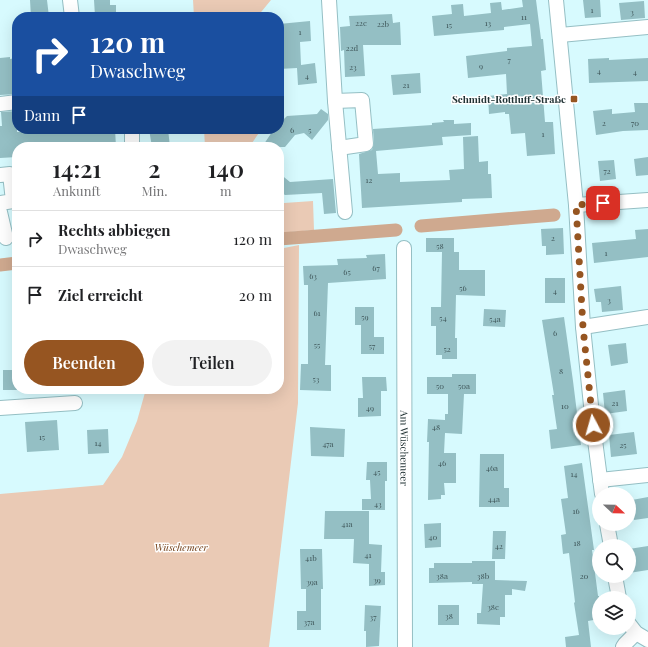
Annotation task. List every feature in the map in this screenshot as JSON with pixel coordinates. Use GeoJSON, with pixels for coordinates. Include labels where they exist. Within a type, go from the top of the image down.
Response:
{"type":"FeatureCollection","features":[{"type":"Feature","properties":{"kind":"street"},"geometry":{"type":"LineString","coordinates":[[70,0],[71,12]]}},
{"type":"Feature","properties":{"kind":"street"},"geometry":{"type":"LineString","coordinates":[[329,0],[338,148],[345,212]]}},
{"type":"Feature","properties":{"kind":"street"},"geometry":{"type":"LineString","coordinates":[[556,0],[576,205],[583,327],[601,487],[648,474]]}},
{"type":"Feature","properties":{"kind":"street"},"geometry":{"type":"LineString","coordinates":[[560,36],[648,27]]}},
{"type":"Feature","properties":{"kind":"street"},"geometry":{"type":"LineString","coordinates":[[335,101],[362,100],[366,144],[338,148]]}},
{"type":"Feature","properties":{"kind":"street"},"geometry":{"type":"LineString","coordinates":[[0,104],[12,103]]}},
{"type":"Feature","properties":{"kind":"street"},"geometry":{"type":"LineString","coordinates":[[9,174],[12,194]]}},
{"type":"Feature","properties":{"kind":"street"},"geometry":{"type":"LineString","coordinates":[[576,205],[648,200]]}},
{"type":"Feature","properties":{"kind":"street"},"geometry":{"type":"LineString","coordinates":[[0,203],[12,201]]}},
{"type":"Feature","properties":{"kind":"street"},"geometry":{"type":"LineString","coordinates":[[0,212],[6,238]]}},
{"type":"Feature","properties":{"kind":"street","name":"Am Wüschemeer"},"geometry":{"type":"LineString","coordinates":[[404,248],[405,647]]}},
{"type":"Feature","properties":{"kind":"street"},"geometry":{"type":"LineString","coordinates":[[583,327],[648,317]]}},
{"type":"Feature","properties":{"kind":"street"},"geometry":{"type":"LineString","coordinates":[[0,408],[75,403]]}},
{"type":"Feature","properties":{"kind":"street"},"geometry":{"type":"LineString","coordinates":[[624,647],[625,644],[638,632]]}},
{"type":"Feature","properties":{"kind":"green space"},"geometry":{"type":"Polygon","coordinates":[[[193,0],[271,0],[261,12],[194,12],[193,0]]]}},
{"type":"Feature","properties":{"kind":"green space"},"geometry":{"type":"Polygon","coordinates":[[[204,134],[258,134],[253,142],[205,142],[204,134]]]}},
{"type":"Feature","properties":{"kind":"green space"},"geometry":{"type":"Polygon","coordinates":[[[313,201],[314,230],[284,233],[284,203],[313,201]]]}},
{"type":"Feature","properties":{"kind":"green space","name":"Wüschemeer"},"geometry":{"type":"Polygon","coordinates":[[[299,245],[298,403],[269,647],[0,647],[0,494],[103,485],[122,457],[137,421],[145,394],[284,394],[284,248],[299,245]]]}},
{"type":"Feature","properties":{"kind":"building"},"geometry":{"type":"Polygon","coordinates":[[[30,0],[47,0],[48,12],[31,12],[30,0]]]}},
{"type":"Feature","properties":{"kind":"building"},"geometry":{"type":"Polygon","coordinates":[[[94,0],[110,0],[110,5],[116,5],[116,12],[95,12],[94,0]]]}},
{"type":"Feature","properties":{"kind":"building"},"geometry":{"type":"Polygon","coordinates":[[[522,0],[536,0],[541,39],[543,39],[546,70],[541,71],[545,122],[553,122],[555,154],[527,156],[525,133],[511,134],[509,114],[505,114],[505,112],[489,114],[488,96],[507,94],[506,74],[468,78],[466,56],[507,51],[507,48],[532,46],[530,24],[504,27],[504,30],[434,36],[432,16],[452,14],[451,5],[463,4],[464,16],[491,13],[490,3],[501,2],[502,10],[523,7],[522,0]]]}},
{"type":"Feature","properties":{"kind":"building"},"geometry":{"type":"Polygon","coordinates":[[[583,0],[600,0],[601,17],[585,18],[583,0]]]}},
{"type":"Feature","properties":{"kind":"building"},"geometry":{"type":"Polygon","coordinates":[[[644,1],[645,18],[621,20],[619,3],[644,1]]]}},
{"type":"Feature","properties":{"kind":"building"},"geometry":{"type":"Polygon","coordinates":[[[392,14],[393,23],[400,22],[401,45],[363,45],[365,76],[345,77],[344,50],[341,51],[340,27],[350,26],[349,16],[392,14]]]}},
{"type":"Feature","properties":{"kind":"building"},"geometry":{"type":"Polygon","coordinates":[[[310,21],[311,41],[300,42],[301,65],[315,63],[317,83],[298,85],[297,68],[284,69],[284,24],[310,21]]]}},
{"type":"Feature","properties":{"kind":"building"},"geometry":{"type":"Polygon","coordinates":[[[10,57],[10,59],[12,59],[12,94],[0,95],[0,58],[10,57]]]}},
{"type":"Feature","properties":{"kind":"building"},"geometry":{"type":"Polygon","coordinates":[[[609,58],[609,60],[648,58],[648,81],[589,83],[588,59],[609,58]]]}},
{"type":"Feature","properties":{"kind":"building"},"geometry":{"type":"Polygon","coordinates":[[[420,73],[421,93],[393,95],[391,75],[420,73]]]}},
{"type":"Feature","properties":{"kind":"building"},"geometry":{"type":"Polygon","coordinates":[[[634,103],[648,103],[648,130],[623,131],[596,135],[593,111],[612,109],[612,114],[635,112],[634,103]]]}},
{"type":"Feature","properties":{"kind":"building"},"geometry":{"type":"Polygon","coordinates":[[[321,109],[328,114],[328,120],[312,140],[304,133],[295,135],[285,147],[284,142],[265,142],[271,134],[284,134],[284,119],[287,116],[317,114],[321,109]]]}},
{"type":"Feature","properties":{"kind":"building"},"geometry":{"type":"Polygon","coordinates":[[[12,111],[12,134],[115,134],[116,142],[12,142],[12,157],[0,158],[0,126],[2,126],[1,112],[12,111]]]}},
{"type":"Feature","properties":{"kind":"building"},"geometry":{"type":"Polygon","coordinates":[[[443,120],[454,120],[454,124],[471,123],[471,135],[442,137],[443,145],[376,151],[378,174],[400,173],[400,182],[450,180],[449,170],[464,169],[463,137],[478,136],[479,162],[488,161],[488,174],[491,174],[492,198],[462,199],[462,202],[362,208],[359,154],[372,150],[374,143],[373,129],[432,125],[432,123],[444,122],[443,120]]]}},
{"type":"Feature","properties":{"kind":"building"},"geometry":{"type":"Polygon","coordinates":[[[150,134],[169,134],[169,142],[151,142],[150,134]]]}},
{"type":"Feature","properties":{"kind":"building"},"geometry":{"type":"Polygon","coordinates":[[[648,157],[648,175],[636,176],[634,159],[648,157]]]}},
{"type":"Feature","properties":{"kind":"building"},"geometry":{"type":"Polygon","coordinates":[[[614,160],[616,179],[600,181],[598,161],[614,160]]]}},
{"type":"Feature","properties":{"kind":"building"},"geometry":{"type":"Polygon","coordinates":[[[284,177],[290,182],[333,179],[336,213],[324,214],[322,193],[285,195],[284,177]]]}},
{"type":"Feature","properties":{"kind":"building"},"geometry":{"type":"Polygon","coordinates":[[[563,228],[564,254],[546,255],[546,246],[542,246],[541,229],[563,228]]]}},
{"type":"Feature","properties":{"kind":"building"},"geometry":{"type":"Polygon","coordinates":[[[648,229],[648,257],[594,263],[592,243],[636,239],[635,230],[648,229]]]}},
{"type":"Feature","properties":{"kind":"building"},"geometry":{"type":"Polygon","coordinates":[[[426,238],[454,238],[454,252],[459,252],[459,270],[485,270],[485,296],[456,295],[455,338],[457,338],[457,359],[442,359],[442,355],[436,355],[436,326],[431,326],[431,307],[441,307],[442,252],[426,252],[426,238]]]}},
{"type":"Feature","properties":{"kind":"building"},"geometry":{"type":"Polygon","coordinates":[[[385,254],[386,279],[328,283],[325,365],[331,365],[331,391],[300,390],[301,364],[308,364],[308,285],[304,285],[303,266],[338,265],[337,259],[367,258],[366,255],[385,254]]]}},
{"type":"Feature","properties":{"kind":"building"},"geometry":{"type":"Polygon","coordinates":[[[545,278],[565,278],[565,303],[545,303],[545,278]]]}},
{"type":"Feature","properties":{"kind":"building"},"geometry":{"type":"Polygon","coordinates":[[[621,286],[623,310],[602,312],[601,302],[596,302],[594,289],[621,286]]]}},
{"type":"Feature","properties":{"kind":"building"},"geometry":{"type":"Polygon","coordinates":[[[355,307],[374,307],[374,337],[384,337],[384,354],[361,354],[361,325],[355,325],[355,307]]]}},
{"type":"Feature","properties":{"kind":"building"},"geometry":{"type":"Polygon","coordinates":[[[484,309],[506,310],[505,327],[483,326],[484,309]]]}},
{"type":"Feature","properties":{"kind":"building"},"geometry":{"type":"Polygon","coordinates":[[[564,317],[581,445],[551,449],[549,430],[557,429],[552,395],[554,395],[542,320],[564,317]]]}},
{"type":"Feature","properties":{"kind":"building"},"geometry":{"type":"Polygon","coordinates":[[[626,343],[628,363],[611,366],[608,345],[626,343]]]}},
{"type":"Feature","properties":{"kind":"building"},"geometry":{"type":"Polygon","coordinates":[[[3,370],[12,370],[12,390],[3,390],[3,370]]]}},
{"type":"Feature","properties":{"kind":"building"},"geometry":{"type":"Polygon","coordinates":[[[452,374],[476,374],[476,394],[464,394],[462,434],[445,433],[444,453],[456,453],[456,483],[444,483],[445,495],[441,495],[441,499],[428,500],[428,419],[445,420],[445,414],[448,414],[448,394],[427,394],[427,377],[452,377],[452,374]]]}},
{"type":"Feature","properties":{"kind":"building"},"geometry":{"type":"Polygon","coordinates":[[[362,377],[386,377],[387,391],[381,391],[381,416],[358,417],[358,398],[363,398],[362,377]]]}},
{"type":"Feature","properties":{"kind":"building"},"geometry":{"type":"Polygon","coordinates":[[[625,390],[627,411],[605,414],[603,393],[625,390]]]}},
{"type":"Feature","properties":{"kind":"building"},"geometry":{"type":"Polygon","coordinates":[[[57,420],[59,450],[27,452],[25,422],[57,420]]]}},
{"type":"Feature","properties":{"kind":"building"},"geometry":{"type":"Polygon","coordinates":[[[310,427],[345,429],[344,457],[311,456],[310,427]]]}},
{"type":"Feature","properties":{"kind":"building"},"geometry":{"type":"Polygon","coordinates":[[[108,429],[109,453],[88,454],[87,430],[108,429]]]}},
{"type":"Feature","properties":{"kind":"building"},"geometry":{"type":"Polygon","coordinates":[[[634,432],[637,454],[611,457],[609,435],[634,432]]]}},
{"type":"Feature","properties":{"kind":"building"},"geometry":{"type":"Polygon","coordinates":[[[480,454],[504,454],[504,488],[509,488],[509,507],[479,507],[480,454]]]}},
{"type":"Feature","properties":{"kind":"building"},"geometry":{"type":"Polygon","coordinates":[[[367,462],[387,462],[387,481],[385,481],[385,510],[362,510],[362,499],[371,499],[370,480],[366,480],[367,462]]]}},
{"type":"Feature","properties":{"kind":"building"},"geometry":{"type":"Polygon","coordinates":[[[582,463],[592,539],[592,583],[596,583],[597,591],[592,591],[592,620],[588,621],[591,647],[566,647],[565,637],[579,635],[569,553],[563,554],[561,535],[566,534],[561,499],[568,498],[564,466],[582,463]]]}},
{"type":"Feature","properties":{"kind":"building"},"geometry":{"type":"Polygon","coordinates":[[[648,497],[648,518],[636,520],[636,499],[648,497]]]}},
{"type":"Feature","properties":{"kind":"building"},"geometry":{"type":"Polygon","coordinates":[[[325,511],[369,511],[369,544],[382,545],[381,572],[385,572],[385,585],[369,586],[369,564],[353,563],[354,539],[324,539],[325,511]]]}},
{"type":"Feature","properties":{"kind":"building"},"geometry":{"type":"Polygon","coordinates":[[[441,523],[441,547],[425,548],[424,524],[441,523]]]}},
{"type":"Feature","properties":{"kind":"building"},"geometry":{"type":"Polygon","coordinates":[[[493,531],[506,531],[505,559],[492,559],[493,531]]]}},
{"type":"Feature","properties":{"kind":"building"},"geometry":{"type":"Polygon","coordinates":[[[648,546],[648,570],[636,572],[636,548],[648,546]]]}},
{"type":"Feature","properties":{"kind":"building"},"geometry":{"type":"Polygon","coordinates":[[[300,549],[322,549],[323,589],[321,589],[321,630],[297,630],[297,611],[306,611],[306,589],[301,589],[300,549]]]}},
{"type":"Feature","properties":{"kind":"building"},"geometry":{"type":"Polygon","coordinates":[[[472,561],[495,561],[495,580],[527,581],[525,591],[512,589],[512,595],[505,595],[505,617],[500,617],[500,625],[477,624],[477,613],[481,613],[483,584],[472,584],[472,582],[429,583],[429,568],[434,568],[434,563],[472,563],[472,561]]]}},
{"type":"Feature","properties":{"kind":"building"},"geometry":{"type":"Polygon","coordinates":[[[365,605],[381,606],[379,646],[366,647],[366,631],[364,631],[365,605]]]}},
{"type":"Feature","properties":{"kind":"building"},"geometry":{"type":"Polygon","coordinates":[[[438,605],[459,605],[459,625],[438,625],[438,605]]]}},
{"type":"Feature","properties":{"kind":"waterway"},"geometry":{"type":"LineString","coordinates":[[421,226],[554,215]]}},
{"type":"Feature","properties":{"kind":"waterway"},"geometry":{"type":"LineString","coordinates":[[284,239],[396,230]]}},
{"type":"Feature","properties":{"kind":"waterway"},"geometry":{"type":"LineString","coordinates":[[0,265],[12,264]]}},
{"type":"Feature","properties":{"kind":"place","name":"Schmidt-Rottluff-Straße"},"geometry":{"type":"Point","coordinates":[574,99]}},
{"type":"Feature","properties":{"kind":"route"},"geometry":{"type":"LineString","coordinates":[[593,425],[583,327],[576,205],[603,203]]}}]}
